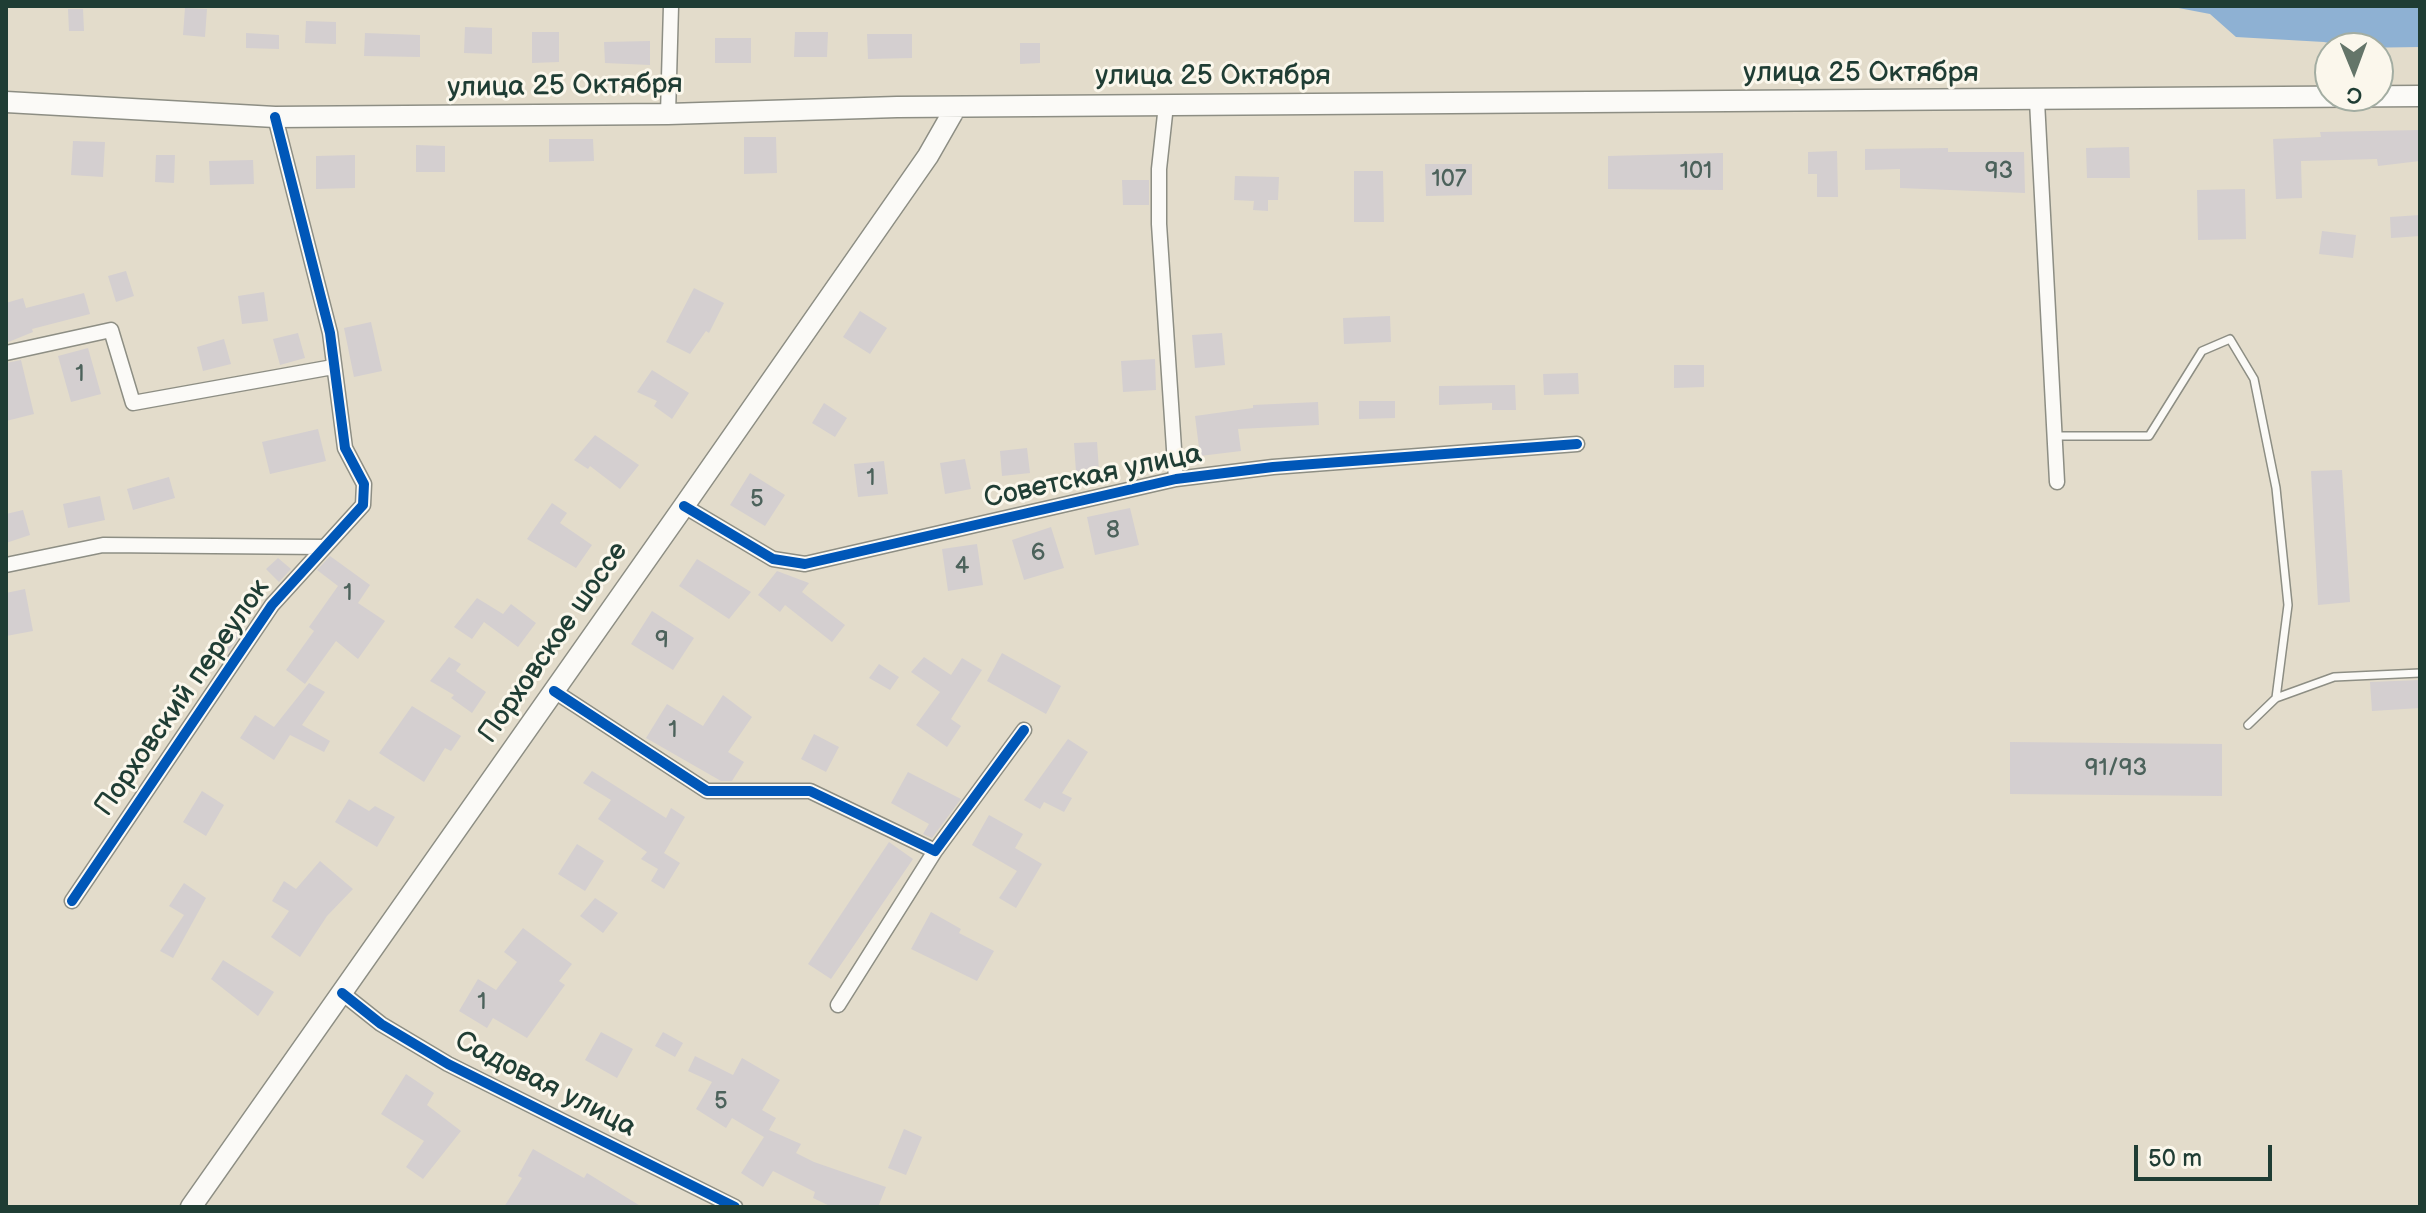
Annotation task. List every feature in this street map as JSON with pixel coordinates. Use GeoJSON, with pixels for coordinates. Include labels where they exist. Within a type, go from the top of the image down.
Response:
{"type":"FeatureCollection","features":[{"type":"Feature","properties":{"kind":"main road","name":"улица 25 Октября"},"geometry":{"type":"LineString","coordinates":[[6,102],[275,117],[668,114],[956,107],[2420,96]]}},
{"type":"Feature","properties":{"kind":"main road","name":"Порховское шоссе"},"geometry":{"type":"LineString","coordinates":[[191,1207],[928,156],[956,107]]}},
{"type":"Feature","properties":{"kind":"street"},"geometry":{"type":"LineString","coordinates":[[668,114],[671,6]]}},
{"type":"Feature","properties":{"kind":"street"},"geometry":{"type":"LineString","coordinates":[[2037,101],[2057,482]]}},
{"type":"Feature","properties":{"kind":"street"},"geometry":{"type":"LineString","coordinates":[[1166,105],[1159,169],[1159,224],[1176,479]]}},
{"type":"Feature","properties":{"kind":"street","name":"Порховский переулок"},"geometry":{"type":"LineString","coordinates":[[72,901],[272,605],[363,505],[364,484],[345,448],[330,333],[275,117]]}},
{"type":"Feature","properties":{"kind":"street"},"geometry":{"type":"LineString","coordinates":[[6,353],[111,330],[133,403],[333,367]]}},
{"type":"Feature","properties":{"kind":"street","name":"Советская улица"},"geometry":{"type":"LineString","coordinates":[[684,506],[773,559],[805,564],[1176,479],[1273,467],[1577,444]]}},
{"type":"Feature","properties":{"kind":"street"},"geometry":{"type":"LineString","coordinates":[[6,565],[103,545],[325,547]]}},
{"type":"Feature","properties":{"kind":"street"},"geometry":{"type":"LineString","coordinates":[[554,691],[707,791],[810,791],[935,851]]}},
{"type":"Feature","properties":{"kind":"street"},"geometry":{"type":"LineString","coordinates":[[838,1005],[935,851],[1024,730]]}},
{"type":"Feature","properties":{"kind":"street","name":"Садовая улица"},"geometry":{"type":"LineString","coordinates":[[342,993],[381,1024],[448,1064],[735,1207]]}},
{"type":"Feature","properties":{"kind":"lane"},"geometry":{"type":"LineString","coordinates":[[2055,436],[2149,436],[2202,351],[2230,339],[2254,379],[2276,488],[2288,605],[2276,698]]}},
{"type":"Feature","properties":{"kind":"lane"},"geometry":{"type":"LineString","coordinates":[[2248,725],[2276,698],[2334,677],[2420,673]]}},
{"type":"Feature","properties":{"kind":"water"},"geometry":{"type":"Polygon","coordinates":[[[2168,6],[2420,6],[2420,47],[2394,47],[2394,32],[2314,32],[2314,41],[2236,37],[2210,14],[2168,6]]]}},
{"type":"Feature","properties":{"kind":"building"},"geometry":{"type":"Polygon","coordinates":[[[185,8],[207,9],[205,37],[183,35],[185,8]]]}},
{"type":"Feature","properties":{"kind":"building"},"geometry":{"type":"Polygon","coordinates":[[[68,9],[83,9],[84,31],[69,31],[68,9]]]}},
{"type":"Feature","properties":{"kind":"building"},"geometry":{"type":"Polygon","coordinates":[[[306,21],[336,22],[336,44],[305,43],[306,21]]]}},
{"type":"Feature","properties":{"kind":"building"},"geometry":{"type":"Polygon","coordinates":[[[465,27],[492,28],[492,54],[464,53],[465,27]]]}},
{"type":"Feature","properties":{"kind":"building"},"geometry":{"type":"Polygon","coordinates":[[[532,32],[559,32],[559,62],[532,63],[532,32]]]}},
{"type":"Feature","properties":{"kind":"building"},"geometry":{"type":"Polygon","coordinates":[[[795,32],[828,32],[827,57],[794,57],[795,32]]]}},
{"type":"Feature","properties":{"kind":"building"},"geometry":{"type":"Polygon","coordinates":[[[246,33],[279,35],[279,49],[246,48],[246,33]]]}},
{"type":"Feature","properties":{"kind":"building"},"geometry":{"type":"Polygon","coordinates":[[[365,33],[420,35],[420,57],[364,56],[365,33]]]}},
{"type":"Feature","properties":{"kind":"building"},"geometry":{"type":"Polygon","coordinates":[[[867,34],[912,34],[912,58],[868,59],[867,34]]]}},
{"type":"Feature","properties":{"kind":"building"},"geometry":{"type":"Polygon","coordinates":[[[715,38],[751,38],[751,63],[715,63],[715,38]]]}},
{"type":"Feature","properties":{"kind":"building"},"geometry":{"type":"Polygon","coordinates":[[[650,41],[650,65],[605,63],[604,42],[650,41]]]}},
{"type":"Feature","properties":{"kind":"building"},"geometry":{"type":"Polygon","coordinates":[[[1020,43],[1040,43],[1040,63],[1020,64],[1020,43]]]}},
{"type":"Feature","properties":{"kind":"building"},"geometry":{"type":"Polygon","coordinates":[[[2420,130],[2420,161],[2378,166],[2377,159],[2301,161],[2302,198],[2276,199],[2273,139],[2321,137],[2320,132],[2420,130]]]}},
{"type":"Feature","properties":{"kind":"building"},"geometry":{"type":"Polygon","coordinates":[[[744,137],[776,137],[777,173],[744,174],[744,137]]]}},
{"type":"Feature","properties":{"kind":"building"},"geometry":{"type":"Polygon","coordinates":[[[549,139],[593,139],[594,161],[549,162],[549,139]]]}},
{"type":"Feature","properties":{"kind":"building"},"geometry":{"type":"Polygon","coordinates":[[[73,141],[105,142],[103,177],[71,175],[73,141]]]}},
{"type":"Feature","properties":{"kind":"building"},"geometry":{"type":"Polygon","coordinates":[[[416,145],[445,146],[445,172],[416,172],[416,145]]]}},
{"type":"Feature","properties":{"kind":"building"},"geometry":{"type":"Polygon","coordinates":[[[2129,147],[2130,178],[2087,178],[2086,148],[2129,147]]]}},
{"type":"Feature","properties":{"kind":"building"},"geometry":{"type":"Polygon","coordinates":[[[1948,148],[1948,152],[2024,152],[2025,193],[1900,188],[1900,169],[1865,170],[1865,149],[1948,148]]]}},
{"type":"Feature","properties":{"kind":"building"},"geometry":{"type":"Polygon","coordinates":[[[1837,151],[1838,197],[1817,197],[1817,174],[1808,174],[1808,152],[1837,151]]]}},
{"type":"Feature","properties":{"kind":"building"},"geometry":{"type":"Polygon","coordinates":[[[1723,153],[1723,190],[1608,189],[1608,156],[1723,153]]]}},
{"type":"Feature","properties":{"kind":"building"},"geometry":{"type":"Polygon","coordinates":[[[156,155],[175,155],[174,183],[155,182],[156,155]]]}},
{"type":"Feature","properties":{"kind":"building"},"geometry":{"type":"Polygon","coordinates":[[[355,155],[355,188],[316,189],[316,156],[355,155]]]}},
{"type":"Feature","properties":{"kind":"building"},"geometry":{"type":"Polygon","coordinates":[[[253,160],[254,184],[210,185],[209,161],[253,160]]]}},
{"type":"Feature","properties":{"kind":"building"},"geometry":{"type":"Polygon","coordinates":[[[1425,164],[1472,164],[1472,195],[1426,196],[1425,164]]]}},
{"type":"Feature","properties":{"kind":"building"},"geometry":{"type":"Polygon","coordinates":[[[1354,171],[1383,171],[1384,222],[1354,222],[1354,171]]]}},
{"type":"Feature","properties":{"kind":"building"},"geometry":{"type":"Polygon","coordinates":[[[1235,176],[1279,177],[1278,200],[1268,200],[1268,211],[1253,210],[1254,201],[1234,200],[1235,176]]]}},
{"type":"Feature","properties":{"kind":"building"},"geometry":{"type":"Polygon","coordinates":[[[1122,180],[1149,180],[1149,205],[1123,205],[1122,180]]]}},
{"type":"Feature","properties":{"kind":"building"},"geometry":{"type":"Polygon","coordinates":[[[2245,189],[2246,239],[2198,240],[2197,190],[2245,189]]]}},
{"type":"Feature","properties":{"kind":"building"},"geometry":{"type":"Polygon","coordinates":[[[2420,215],[2420,236],[2391,238],[2390,217],[2420,215]]]}},
{"type":"Feature","properties":{"kind":"building"},"geometry":{"type":"Polygon","coordinates":[[[2322,231],[2356,235],[2353,258],[2319,254],[2322,231]]]}},
{"type":"Feature","properties":{"kind":"building"},"geometry":{"type":"Polygon","coordinates":[[[126,271],[134,296],[116,302],[108,276],[126,271]]]}},
{"type":"Feature","properties":{"kind":"building"},"geometry":{"type":"Polygon","coordinates":[[[694,288],[724,303],[709,333],[706,331],[690,354],[666,342],[694,288]]]}},
{"type":"Feature","properties":{"kind":"building"},"geometry":{"type":"Polygon","coordinates":[[[264,292],[268,321],[242,324],[238,296],[264,292]]]}},
{"type":"Feature","properties":{"kind":"building"},"geometry":{"type":"Polygon","coordinates":[[[84,293],[90,314],[32,329],[33,332],[6,343],[6,303],[23,298],[26,308],[84,293]]]}},
{"type":"Feature","properties":{"kind":"building"},"geometry":{"type":"Polygon","coordinates":[[[860,311],[887,328],[870,354],[843,337],[860,311]]]}},
{"type":"Feature","properties":{"kind":"building"},"geometry":{"type":"Polygon","coordinates":[[[1390,316],[1391,342],[1344,344],[1343,318],[1390,316]]]}},
{"type":"Feature","properties":{"kind":"building"},"geometry":{"type":"Polygon","coordinates":[[[371,322],[382,371],[354,377],[344,328],[371,322]]]}},
{"type":"Feature","properties":{"kind":"building"},"geometry":{"type":"Polygon","coordinates":[[[298,333],[305,358],[280,365],[273,339],[298,333]]]}},
{"type":"Feature","properties":{"kind":"building"},"geometry":{"type":"Polygon","coordinates":[[[1222,333],[1225,365],[1195,368],[1192,335],[1222,333]]]}},
{"type":"Feature","properties":{"kind":"building"},"geometry":{"type":"Polygon","coordinates":[[[224,339],[231,364],[203,371],[197,347],[224,339]]]}},
{"type":"Feature","properties":{"kind":"building"},"geometry":{"type":"Polygon","coordinates":[[[88,348],[101,394],[71,402],[58,356],[88,348]]]}},
{"type":"Feature","properties":{"kind":"building"},"geometry":{"type":"Polygon","coordinates":[[[1155,359],[1156,390],[1123,392],[1121,361],[1155,359]]]}},
{"type":"Feature","properties":{"kind":"building"},"geometry":{"type":"Polygon","coordinates":[[[21,360],[34,414],[6,421],[6,363],[21,360]]]}},
{"type":"Feature","properties":{"kind":"building"},"geometry":{"type":"Polygon","coordinates":[[[1674,365],[1704,365],[1704,387],[1674,388],[1674,365]]]}},
{"type":"Feature","properties":{"kind":"building"},"geometry":{"type":"Polygon","coordinates":[[[652,370],[689,393],[672,419],[654,406],[657,401],[637,392],[652,370]]]}},
{"type":"Feature","properties":{"kind":"building"},"geometry":{"type":"Polygon","coordinates":[[[1578,373],[1579,394],[1544,395],[1543,374],[1578,373]]]}},
{"type":"Feature","properties":{"kind":"building"},"geometry":{"type":"Polygon","coordinates":[[[1515,385],[1516,410],[1492,410],[1492,403],[1439,405],[1439,386],[1515,385]]]}},
{"type":"Feature","properties":{"kind":"building"},"geometry":{"type":"Polygon","coordinates":[[[1359,401],[1395,401],[1395,418],[1359,419],[1359,401]]]}},
{"type":"Feature","properties":{"kind":"building"},"geometry":{"type":"Polygon","coordinates":[[[1318,402],[1319,425],[1238,429],[1241,451],[1200,456],[1195,416],[1253,408],[1253,405],[1318,402]]]}},
{"type":"Feature","properties":{"kind":"building"},"geometry":{"type":"Polygon","coordinates":[[[824,403],[847,418],[835,437],[812,423],[824,403]]]}},
{"type":"Feature","properties":{"kind":"building"},"geometry":{"type":"Polygon","coordinates":[[[318,429],[326,461],[270,474],[262,442],[318,429]]]}},
{"type":"Feature","properties":{"kind":"building"},"geometry":{"type":"Polygon","coordinates":[[[595,435],[639,465],[620,489],[590,466],[588,469],[574,460],[595,435]]]}},
{"type":"Feature","properties":{"kind":"building"},"geometry":{"type":"Polygon","coordinates":[[[1097,442],[1099,471],[1076,472],[1074,443],[1097,442]]]}},
{"type":"Feature","properties":{"kind":"building"},"geometry":{"type":"Polygon","coordinates":[[[1027,448],[1030,473],[1002,476],[1000,451],[1027,448]]]}},
{"type":"Feature","properties":{"kind":"building"},"geometry":{"type":"Polygon","coordinates":[[[965,459],[971,489],[945,494],[940,463],[965,459]]]}},
{"type":"Feature","properties":{"kind":"building"},"geometry":{"type":"Polygon","coordinates":[[[884,461],[888,494],[858,497],[854,464],[884,461]]]}},
{"type":"Feature","properties":{"kind":"building"},"geometry":{"type":"Polygon","coordinates":[[[2342,470],[2350,602],[2318,605],[2311,471],[2342,470]]]}},
{"type":"Feature","properties":{"kind":"building"},"geometry":{"type":"Polygon","coordinates":[[[750,473],[785,495],[765,526],[730,505],[750,473]]]}},
{"type":"Feature","properties":{"kind":"building"},"geometry":{"type":"Polygon","coordinates":[[[169,477],[175,498],[133,510],[127,489],[169,477]]]}},
{"type":"Feature","properties":{"kind":"building"},"geometry":{"type":"Polygon","coordinates":[[[100,496],[105,520],[68,528],[63,504],[100,496]]]}},
{"type":"Feature","properties":{"kind":"building"},"geometry":{"type":"Polygon","coordinates":[[[552,503],[567,513],[560,523],[592,545],[576,568],[527,539],[552,503]]]}},
{"type":"Feature","properties":{"kind":"building"},"geometry":{"type":"Polygon","coordinates":[[[1130,508],[1139,545],[1095,555],[1087,517],[1130,508]]]}},
{"type":"Feature","properties":{"kind":"building"},"geometry":{"type":"Polygon","coordinates":[[[23,510],[30,535],[6,543],[6,514],[23,510]]]}},
{"type":"Feature","properties":{"kind":"building"},"geometry":{"type":"Polygon","coordinates":[[[1051,527],[1064,568],[1024,580],[1012,540],[1051,527]]]}},
{"type":"Feature","properties":{"kind":"building"},"geometry":{"type":"Polygon","coordinates":[[[977,544],[983,585],[948,591],[942,549],[977,544]]]}},
{"type":"Feature","properties":{"kind":"building"},"geometry":{"type":"Polygon","coordinates":[[[330,556],[370,585],[358,603],[385,621],[358,659],[336,641],[305,684],[286,670],[314,631],[309,627],[338,586],[317,570],[330,556]]]}},
{"type":"Feature","properties":{"kind":"building"},"geometry":{"type":"Polygon","coordinates":[[[278,558],[291,569],[279,582],[266,569],[278,558]]]}},
{"type":"Feature","properties":{"kind":"building"},"geometry":{"type":"Polygon","coordinates":[[[697,559],[751,592],[729,619],[679,586],[697,559]]]}},
{"type":"Feature","properties":{"kind":"building"},"geometry":{"type":"Polygon","coordinates":[[[777,571],[809,583],[802,592],[845,625],[832,642],[785,605],[780,612],[758,595],[777,571]]]}},
{"type":"Feature","properties":{"kind":"building"},"geometry":{"type":"Polygon","coordinates":[[[25,589],[33,631],[6,636],[6,593],[25,589]]]}},
{"type":"Feature","properties":{"kind":"building"},"geometry":{"type":"Polygon","coordinates":[[[477,598],[503,614],[511,604],[536,623],[518,647],[484,622],[472,639],[454,627],[477,598]]]}},
{"type":"Feature","properties":{"kind":"building"},"geometry":{"type":"Polygon","coordinates":[[[652,611],[694,638],[673,670],[631,644],[652,611]]]}},
{"type":"Feature","properties":{"kind":"building"},"geometry":{"type":"Polygon","coordinates":[[[228,625],[241,634],[228,652],[214,643],[228,625]]]}},
{"type":"Feature","properties":{"kind":"building"},"geometry":{"type":"Polygon","coordinates":[[[1002,653],[1061,686],[1046,714],[987,681],[1002,653]]]}},
{"type":"Feature","properties":{"kind":"building"},"geometry":{"type":"Polygon","coordinates":[[[449,657],[461,664],[456,671],[486,692],[472,713],[451,698],[454,695],[430,681],[449,657]]]}},
{"type":"Feature","properties":{"kind":"building"},"geometry":{"type":"Polygon","coordinates":[[[924,657],[951,675],[962,658],[982,670],[951,719],[961,726],[947,747],[916,725],[940,692],[911,672],[924,657]]]}},
{"type":"Feature","properties":{"kind":"building"},"geometry":{"type":"Polygon","coordinates":[[[879,664],[899,677],[890,690],[869,678],[879,664]]]}},
{"type":"Feature","properties":{"kind":"building"},"geometry":{"type":"Polygon","coordinates":[[[2420,680],[2420,708],[2372,711],[2370,682],[2420,680]]]}},
{"type":"Feature","properties":{"kind":"building"},"geometry":{"type":"Polygon","coordinates":[[[309,683],[325,692],[302,725],[330,741],[324,752],[290,735],[274,760],[240,738],[255,715],[274,727],[309,683]]]}},
{"type":"Feature","properties":{"kind":"building"},"geometry":{"type":"Polygon","coordinates":[[[723,695],[752,717],[728,752],[744,762],[732,781],[721,781],[646,738],[667,704],[703,726],[723,695]]]}},
{"type":"Feature","properties":{"kind":"building"},"geometry":{"type":"Polygon","coordinates":[[[412,706],[461,736],[451,751],[445,748],[424,782],[379,753],[412,706]]]}},
{"type":"Feature","properties":{"kind":"building"},"geometry":{"type":"Polygon","coordinates":[[[814,734],[839,747],[826,772],[801,759],[814,734]]]}},
{"type":"Feature","properties":{"kind":"building"},"geometry":{"type":"Polygon","coordinates":[[[1068,739],[1088,752],[1062,793],[1072,798],[1064,812],[1044,802],[1040,809],[1024,800],[1068,739]]]}},
{"type":"Feature","properties":{"kind":"building"},"geometry":{"type":"Polygon","coordinates":[[[2010,742],[2222,744],[2222,796],[2010,794],[2010,742]]]}},
{"type":"Feature","properties":{"kind":"building"},"geometry":{"type":"Polygon","coordinates":[[[592,771],[666,818],[671,808],[685,817],[664,853],[680,863],[664,889],[651,881],[658,869],[641,859],[647,852],[598,819],[611,800],[583,783],[592,771]]]}},
{"type":"Feature","properties":{"kind":"building"},"geometry":{"type":"Polygon","coordinates":[[[908,772],[961,799],[932,838],[923,834],[929,824],[891,803],[908,772]]]}},
{"type":"Feature","properties":{"kind":"building"},"geometry":{"type":"Polygon","coordinates":[[[202,791],[224,805],[206,836],[183,822],[202,791]]]}},
{"type":"Feature","properties":{"kind":"building"},"geometry":{"type":"Polygon","coordinates":[[[349,799],[369,811],[375,806],[395,817],[377,847],[335,822],[349,799]]]}},
{"type":"Feature","properties":{"kind":"building"},"geometry":{"type":"Polygon","coordinates":[[[989,815],[1023,834],[1015,848],[1042,864],[1016,908],[999,898],[1017,871],[972,845],[989,815]]]}},
{"type":"Feature","properties":{"kind":"building"},"geometry":{"type":"Polygon","coordinates":[[[889,842],[913,859],[831,979],[808,964],[889,842]]]}},
{"type":"Feature","properties":{"kind":"building"},"geometry":{"type":"Polygon","coordinates":[[[577,844],[604,861],[585,891],[558,874],[577,844]]]}},
{"type":"Feature","properties":{"kind":"building"},"geometry":{"type":"Polygon","coordinates":[[[320,861],[353,889],[327,916],[300,957],[271,937],[289,911],[272,901],[284,881],[296,889],[320,861]]]}},
{"type":"Feature","properties":{"kind":"building"},"geometry":{"type":"Polygon","coordinates":[[[184,883],[206,898],[173,958],[160,951],[184,915],[169,906],[184,883]]]}},
{"type":"Feature","properties":{"kind":"building"},"geometry":{"type":"Polygon","coordinates":[[[595,898],[618,913],[603,933],[580,916],[595,898]]]}},
{"type":"Feature","properties":{"kind":"building"},"geometry":{"type":"Polygon","coordinates":[[[931,912],[961,929],[959,933],[994,951],[977,981],[911,949],[931,912]]]}},
{"type":"Feature","properties":{"kind":"building"},"geometry":{"type":"Polygon","coordinates":[[[523,928],[572,964],[559,981],[565,985],[527,1038],[493,1018],[487,1028],[459,1011],[478,979],[496,990],[517,962],[504,952],[523,928]]]}},
{"type":"Feature","properties":{"kind":"building"},"geometry":{"type":"Polygon","coordinates":[[[223,960],[274,992],[258,1016],[211,979],[223,960]]]}},
{"type":"Feature","properties":{"kind":"building"},"geometry":{"type":"Polygon","coordinates":[[[601,1032],[633,1049],[617,1078],[585,1060],[601,1032]]]}},
{"type":"Feature","properties":{"kind":"building"},"geometry":{"type":"Polygon","coordinates":[[[663,1032],[683,1043],[675,1057],[655,1046],[663,1032]]]}},
{"type":"Feature","properties":{"kind":"building"},"geometry":{"type":"Polygon","coordinates":[[[695,1056],[733,1075],[742,1058],[780,1080],[762,1110],[776,1118],[769,1130],[801,1144],[796,1153],[814,1162],[886,1187],[878,1207],[832,1207],[813,1198],[815,1192],[773,1171],[763,1187],[741,1173],[764,1137],[732,1118],[726,1128],[696,1109],[712,1082],[688,1071],[695,1056]]]}},
{"type":"Feature","properties":{"kind":"building"},"geometry":{"type":"Polygon","coordinates":[[[406,1074],[434,1093],[427,1105],[461,1131],[423,1179],[406,1167],[424,1141],[381,1114],[406,1074]]]}},
{"type":"Feature","properties":{"kind":"building"},"geometry":{"type":"Polygon","coordinates":[[[904,1129],[922,1137],[906,1175],[888,1168],[904,1129]]]}},
{"type":"Feature","properties":{"kind":"building"},"geometry":{"type":"Polygon","coordinates":[[[533,1149],[584,1178],[587,1173],[642,1207],[504,1207],[522,1178],[518,1176],[533,1149]]]}},
{"type":"Feature","properties":{"kind":"cycle path"},"geometry":{"type":"LineString","coordinates":[[72,901],[272,605],[363,505],[364,484],[345,448],[330,333],[275,117]]}},
{"type":"Feature","properties":{"kind":"cycle path"},"geometry":{"type":"LineString","coordinates":[[684,506],[773,559],[805,564],[1176,479],[1273,467],[1577,444]]}},
{"type":"Feature","properties":{"kind":"cycle path"},"geometry":{"type":"LineString","coordinates":[[554,691],[707,791],[810,791],[935,851],[1024,730]]}},
{"type":"Feature","properties":{"kind":"cycle path"},"geometry":{"type":"LineString","coordinates":[[342,993],[381,1024],[448,1064],[735,1207]]}}]}
